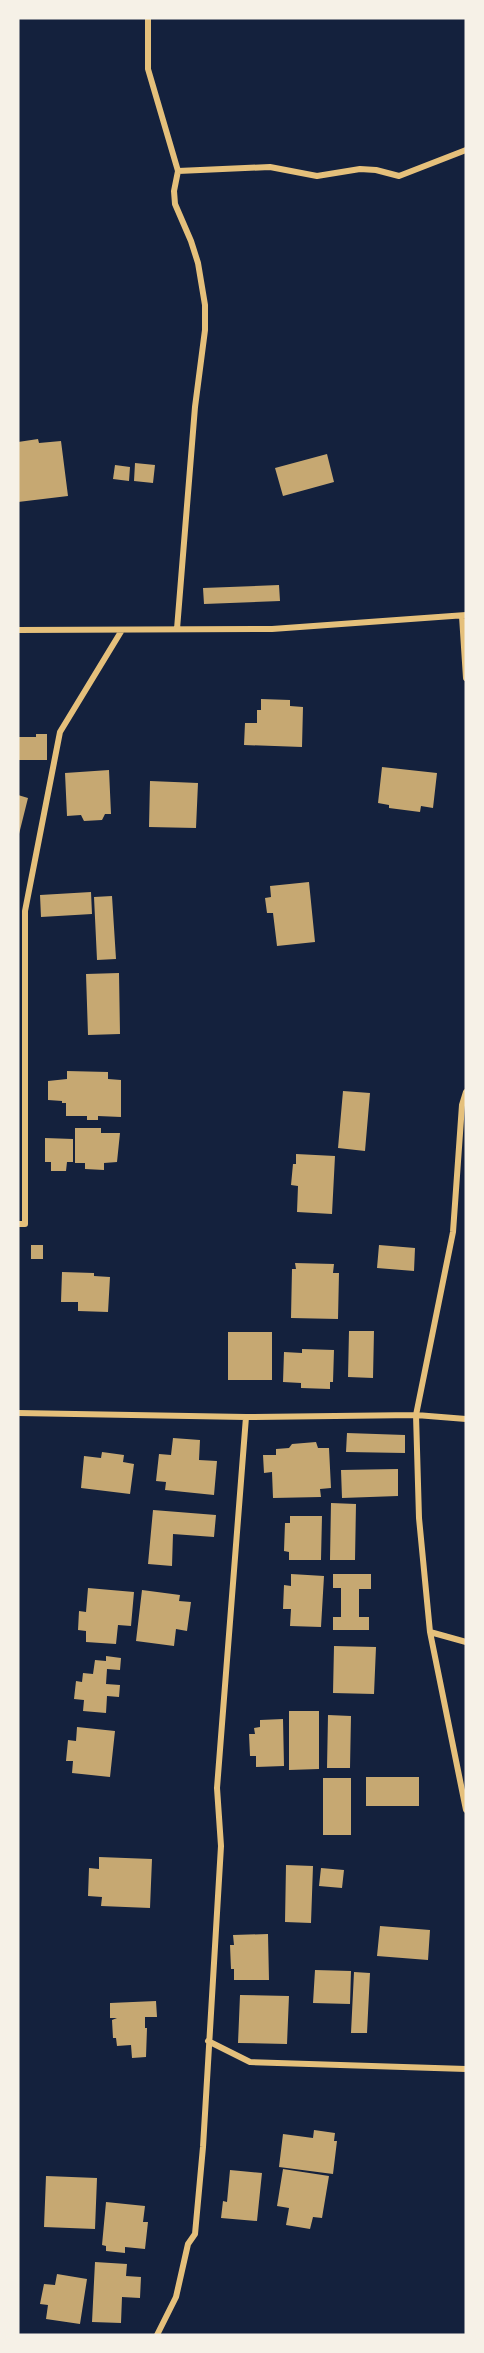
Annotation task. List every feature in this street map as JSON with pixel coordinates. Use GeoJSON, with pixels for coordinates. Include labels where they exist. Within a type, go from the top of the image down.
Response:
{"type":"FeatureCollection","features":[{"type":"Feature","properties":{"kind":"street"},"geometry":{"type":"LineString","coordinates":[[148,18],[148,69],[178,171],[174,191],[175,204],[198,263],[205,305],[205,330],[195,407],[177,629]]}},
{"type":"Feature","properties":{"kind":"street"},"geometry":{"type":"LineString","coordinates":[[178,171],[270,167],[317,176],[360,169],[376,170],[399,176],[466,150]]}},
{"type":"Feature","properties":{"kind":"street"},"geometry":{"type":"LineString","coordinates":[[18,630],[272,629],[464,616],[466,678]]}},
{"type":"Feature","properties":{"kind":"street"},"geometry":{"type":"LineString","coordinates":[[18,1224],[25,1224],[25,911],[60,732],[122,630]]}},
{"type":"Feature","properties":{"kind":"street"},"geometry":{"type":"LineString","coordinates":[[466,1092],[462,1105],[453,1232],[416,1415],[419,1518],[430,1632],[466,1810]]}},
{"type":"Feature","properties":{"kind":"street"},"geometry":{"type":"LineString","coordinates":[[18,1413],[246,1417],[416,1415],[466,1419]]}},
{"type":"Feature","properties":{"kind":"street"},"geometry":{"type":"LineString","coordinates":[[157,2335],[176,2297],[188,2244],[195,2234],[203,2146],[221,1846],[217,1788],[246,1417]]}},
{"type":"Feature","properties":{"kind":"street"},"geometry":{"type":"LineString","coordinates":[[430,1632],[466,1641]]}},
{"type":"Feature","properties":{"kind":"street"},"geometry":{"type":"LineString","coordinates":[[208,2041],[250,2062],[466,2069]]}},
{"type":"Feature","properties":{"kind":"building"},"geometry":{"type":"Polygon","coordinates":[[[38,439],[39,443],[61,441],[68,496],[18,502],[18,442],[38,439]]]}},
{"type":"Feature","properties":{"kind":"building"},"geometry":{"type":"Polygon","coordinates":[[[327,454],[334,482],[283,496],[275,468],[327,454]]]}},
{"type":"Feature","properties":{"kind":"building"},"geometry":{"type":"Polygon","coordinates":[[[135,463],[155,465],[153,483],[134,481],[135,463]]]}},
{"type":"Feature","properties":{"kind":"building"},"geometry":{"type":"Polygon","coordinates":[[[115,465],[130,467],[129,481],[113,479],[115,465]]]}},
{"type":"Feature","properties":{"kind":"building"},"geometry":{"type":"Polygon","coordinates":[[[279,585],[280,601],[204,604],[203,588],[279,585]]]}},
{"type":"Feature","properties":{"kind":"building"},"geometry":{"type":"Polygon","coordinates":[[[261,699],[290,700],[290,706],[303,707],[302,747],[244,745],[245,723],[257,723],[257,710],[261,710],[261,699]]]}},
{"type":"Feature","properties":{"kind":"building"},"geometry":{"type":"Polygon","coordinates":[[[36,734],[47,734],[47,760],[18,760],[18,737],[36,737],[36,734]]]}},
{"type":"Feature","properties":{"kind":"building"},"geometry":{"type":"Polygon","coordinates":[[[382,767],[437,773],[433,808],[421,806],[420,812],[389,808],[389,805],[378,803],[382,767]]]}},
{"type":"Feature","properties":{"kind":"building"},"geometry":{"type":"Polygon","coordinates":[[[109,770],[111,814],[105,814],[102,820],[84,821],[81,815],[67,816],[65,773],[109,770]]]}},
{"type":"Feature","properties":{"kind":"building"},"geometry":{"type":"Polygon","coordinates":[[[150,781],[198,783],[196,828],[149,827],[150,781]]]}},
{"type":"Feature","properties":{"kind":"building"},"geometry":{"type":"Polygon","coordinates":[[[18,795],[28,798],[19,834],[18,834],[18,795]]]}},
{"type":"Feature","properties":{"kind":"building"},"geometry":{"type":"Polygon","coordinates":[[[309,882],[315,942],[277,946],[273,913],[267,913],[265,898],[271,897],[270,886],[309,882]]]}},
{"type":"Feature","properties":{"kind":"building"},"geometry":{"type":"Polygon","coordinates":[[[91,892],[92,914],[41,917],[40,895],[91,892]]]}},
{"type":"Feature","properties":{"kind":"building"},"geometry":{"type":"Polygon","coordinates":[[[112,896],[116,959],[97,960],[94,897],[112,896]]]}},
{"type":"Feature","properties":{"kind":"building"},"geometry":{"type":"Polygon","coordinates":[[[119,973],[120,1034],[88,1035],[86,974],[119,973]]]}},
{"type":"Feature","properties":{"kind":"building"},"geometry":{"type":"Polygon","coordinates":[[[67,1071],[108,1072],[108,1079],[121,1080],[121,1117],[98,1116],[98,1120],[87,1120],[87,1116],[66,1116],[66,1103],[48,1100],[48,1081],[67,1079],[67,1071]]]}},
{"type":"Feature","properties":{"kind":"building"},"geometry":{"type":"Polygon","coordinates":[[[343,1091],[370,1093],[365,1151],[338,1148],[343,1091]]]}},
{"type":"Feature","properties":{"kind":"building"},"geometry":{"type":"Polygon","coordinates":[[[75,1128],[101,1128],[101,1133],[120,1133],[117,1162],[104,1163],[104,1170],[85,1169],[85,1163],[75,1163],[75,1128]]]}},
{"type":"Feature","properties":{"kind":"building"},"geometry":{"type":"Polygon","coordinates":[[[45,1138],[73,1139],[73,1162],[67,1162],[66,1171],[51,1171],[51,1162],[45,1162],[45,1138]]]}},
{"type":"Feature","properties":{"kind":"building"},"geometry":{"type":"Polygon","coordinates":[[[296,1154],[335,1156],[332,1214],[297,1212],[298,1186],[291,1185],[296,1154]]]}},
{"type":"Feature","properties":{"kind":"building"},"geometry":{"type":"Polygon","coordinates":[[[31,1245],[43,1245],[43,1259],[31,1259],[31,1245]]]}},
{"type":"Feature","properties":{"kind":"building"},"geometry":{"type":"Polygon","coordinates":[[[379,1245],[415,1248],[414,1271],[377,1268],[379,1245]]]}},
{"type":"Feature","properties":{"kind":"building"},"geometry":{"type":"Polygon","coordinates":[[[295,1263],[334,1264],[333,1273],[339,1273],[338,1319],[291,1318],[292,1269],[296,1269],[295,1263]]]}},
{"type":"Feature","properties":{"kind":"building"},"geometry":{"type":"Polygon","coordinates":[[[62,1272],[94,1273],[94,1276],[110,1277],[108,1312],[78,1311],[78,1302],[61,1302],[62,1272]]]}},
{"type":"Feature","properties":{"kind":"building"},"geometry":{"type":"Polygon","coordinates":[[[349,1331],[374,1331],[373,1378],[348,1377],[349,1331]]]}},
{"type":"Feature","properties":{"kind":"building"},"geometry":{"type":"Polygon","coordinates":[[[228,1332],[272,1332],[272,1380],[228,1380],[228,1332]]]}},
{"type":"Feature","properties":{"kind":"building"},"geometry":{"type":"Polygon","coordinates":[[[302,1349],[334,1350],[333,1382],[330,1382],[330,1389],[301,1388],[301,1383],[283,1382],[284,1352],[302,1353],[302,1349]]]}},
{"type":"Feature","properties":{"kind":"building"},"geometry":{"type":"Polygon","coordinates":[[[347,1433],[405,1435],[405,1453],[346,1452],[347,1433]]]}},
{"type":"Feature","properties":{"kind":"building"},"geometry":{"type":"Polygon","coordinates":[[[173,1438],[200,1440],[199,1460],[217,1461],[214,1495],[165,1490],[166,1482],[156,1481],[159,1454],[171,1455],[173,1438]]]}},
{"type":"Feature","properties":{"kind":"building"},"geometry":{"type":"Polygon","coordinates":[[[316,1442],[318,1448],[329,1448],[331,1488],[320,1489],[321,1497],[273,1498],[272,1472],[264,1473],[263,1455],[276,1455],[276,1449],[289,1448],[292,1444],[316,1442]]]}},
{"type":"Feature","properties":{"kind":"building"},"geometry":{"type":"Polygon","coordinates":[[[102,1452],[124,1455],[123,1462],[134,1464],[130,1494],[81,1488],[84,1456],[101,1458],[102,1452]]]}},
{"type":"Feature","properties":{"kind":"building"},"geometry":{"type":"Polygon","coordinates":[[[398,1469],[398,1496],[342,1498],[341,1470],[398,1469]]]}},
{"type":"Feature","properties":{"kind":"building"},"geometry":{"type":"Polygon","coordinates":[[[331,1503],[356,1504],[355,1560],[330,1560],[331,1503]]]}},
{"type":"Feature","properties":{"kind":"building"},"geometry":{"type":"Polygon","coordinates":[[[153,1510],[216,1515],[214,1537],[173,1534],[172,1566],[148,1564],[153,1510]]]}},
{"type":"Feature","properties":{"kind":"building"},"geometry":{"type":"Polygon","coordinates":[[[290,1516],[322,1516],[321,1560],[289,1560],[289,1552],[284,1551],[285,1523],[290,1523],[290,1516]]]}},
{"type":"Feature","properties":{"kind":"building"},"geometry":{"type":"Polygon","coordinates":[[[291,1574],[324,1576],[321,1627],[290,1626],[291,1609],[283,1609],[284,1585],[291,1586],[291,1574]]]}},
{"type":"Feature","properties":{"kind":"building"},"geometry":{"type":"Polygon","coordinates":[[[333,1574],[371,1574],[371,1589],[359,1589],[359,1617],[369,1617],[369,1630],[333,1630],[333,1617],[341,1617],[341,1588],[333,1588],[333,1574]]]}},
{"type":"Feature","properties":{"kind":"building"},"geometry":{"type":"Polygon","coordinates":[[[88,1588],[134,1592],[131,1626],[118,1625],[116,1644],[86,1642],[86,1631],[78,1630],[79,1611],[86,1612],[88,1588]]]}},
{"type":"Feature","properties":{"kind":"building"},"geometry":{"type":"Polygon","coordinates":[[[142,1590],[180,1595],[179,1601],[191,1602],[187,1631],[176,1629],[174,1646],[136,1641],[142,1590]]]}},
{"type":"Feature","properties":{"kind":"building"},"geometry":{"type":"Polygon","coordinates":[[[334,1646],[376,1647],[374,1694],[333,1693],[334,1646]]]}},
{"type":"Feature","properties":{"kind":"building"},"geometry":{"type":"Polygon","coordinates":[[[106,1656],[121,1658],[120,1670],[107,1669],[106,1684],[120,1685],[119,1697],[107,1696],[106,1713],[83,1711],[84,1700],[74,1699],[76,1681],[82,1682],[83,1673],[93,1674],[95,1660],[106,1661],[106,1656]]]}},
{"type":"Feature","properties":{"kind":"building"},"geometry":{"type":"Polygon","coordinates":[[[289,1711],[319,1711],[319,1769],[289,1770],[289,1711]]]}},
{"type":"Feature","properties":{"kind":"building"},"geometry":{"type":"Polygon","coordinates":[[[328,1715],[351,1716],[350,1768],[327,1768],[328,1715]]]}},
{"type":"Feature","properties":{"kind":"building"},"geometry":{"type":"Polygon","coordinates":[[[283,1719],[284,1766],[256,1767],[256,1756],[250,1756],[249,1734],[255,1734],[254,1728],[260,1727],[260,1720],[283,1719]]]}},
{"type":"Feature","properties":{"kind":"building"},"geometry":{"type":"Polygon","coordinates":[[[77,1727],[115,1731],[110,1777],[72,1773],[73,1761],[66,1761],[68,1740],[76,1741],[77,1727]]]}},
{"type":"Feature","properties":{"kind":"building"},"geometry":{"type":"Polygon","coordinates":[[[366,1777],[419,1777],[419,1806],[366,1806],[366,1777]]]}},
{"type":"Feature","properties":{"kind":"building"},"geometry":{"type":"Polygon","coordinates":[[[323,1778],[351,1778],[351,1835],[323,1835],[323,1778]]]}},
{"type":"Feature","properties":{"kind":"building"},"geometry":{"type":"Polygon","coordinates":[[[99,1857],[152,1859],[150,1908],[101,1906],[102,1897],[88,1896],[89,1868],[99,1869],[99,1857]]]}},
{"type":"Feature","properties":{"kind":"building"},"geometry":{"type":"Polygon","coordinates":[[[286,1865],[313,1866],[311,1923],[285,1922],[286,1865]]]}},
{"type":"Feature","properties":{"kind":"building"},"geometry":{"type":"Polygon","coordinates":[[[321,1868],[344,1870],[342,1888],[319,1886],[321,1868]]]}},
{"type":"Feature","properties":{"kind":"building"},"geometry":{"type":"Polygon","coordinates":[[[380,1926],[430,1930],[428,1960],[377,1956],[380,1926]]]}},
{"type":"Feature","properties":{"kind":"building"},"geometry":{"type":"Polygon","coordinates":[[[268,1934],[269,1980],[234,1980],[230,1945],[234,1945],[233,1935],[268,1934]]]}},
{"type":"Feature","properties":{"kind":"building"},"geometry":{"type":"Polygon","coordinates":[[[315,1970],[351,1971],[350,2004],[313,2003],[315,1970]]]}},
{"type":"Feature","properties":{"kind":"building"},"geometry":{"type":"Polygon","coordinates":[[[354,1972],[370,1973],[367,2033],[351,2033],[354,1972]]]}},
{"type":"Feature","properties":{"kind":"building"},"geometry":{"type":"Polygon","coordinates":[[[240,1995],[289,1996],[287,2044],[238,2043],[240,1995]]]}},
{"type":"Feature","properties":{"kind":"building"},"geometry":{"type":"Polygon","coordinates":[[[156,2001],[157,2017],[145,2017],[146,2057],[132,2058],[131,2045],[117,2046],[116,2038],[113,2038],[112,2020],[117,2018],[110,2018],[110,2003],[156,2001]]]}},
{"type":"Feature","properties":{"kind":"building"},"geometry":{"type":"Polygon","coordinates":[[[314,2130],[335,2133],[334,2141],[337,2141],[333,2174],[279,2167],[283,2134],[313,2138],[314,2130]]]}},
{"type":"Feature","properties":{"kind":"building"},"geometry":{"type":"Polygon","coordinates":[[[283,2169],[329,2176],[322,2218],[313,2217],[310,2229],[286,2225],[289,2208],[277,2206],[283,2169]]]}},
{"type":"Feature","properties":{"kind":"building"},"geometry":{"type":"Polygon","coordinates":[[[230,2170],[262,2173],[257,2221],[221,2218],[223,2201],[227,2202],[230,2170]]]}},
{"type":"Feature","properties":{"kind":"building"},"geometry":{"type":"Polygon","coordinates":[[[46,2176],[97,2178],[95,2229],[44,2227],[46,2176]]]}},
{"type":"Feature","properties":{"kind":"building"},"geometry":{"type":"Polygon","coordinates":[[[106,2202],[145,2206],[143,2222],[148,2222],[145,2249],[125,2247],[125,2253],[106,2251],[106,2246],[102,2245],[106,2202]]]}},
{"type":"Feature","properties":{"kind":"building"},"geometry":{"type":"Polygon","coordinates":[[[95,2262],[127,2264],[126,2276],[141,2277],[140,2298],[122,2297],[121,2323],[92,2322],[95,2262]]]}},
{"type":"Feature","properties":{"kind":"building"},"geometry":{"type":"Polygon","coordinates":[[[57,2274],[87,2279],[80,2324],[46,2319],[48,2305],[40,2304],[44,2284],[55,2285],[57,2274]]]}}]}
